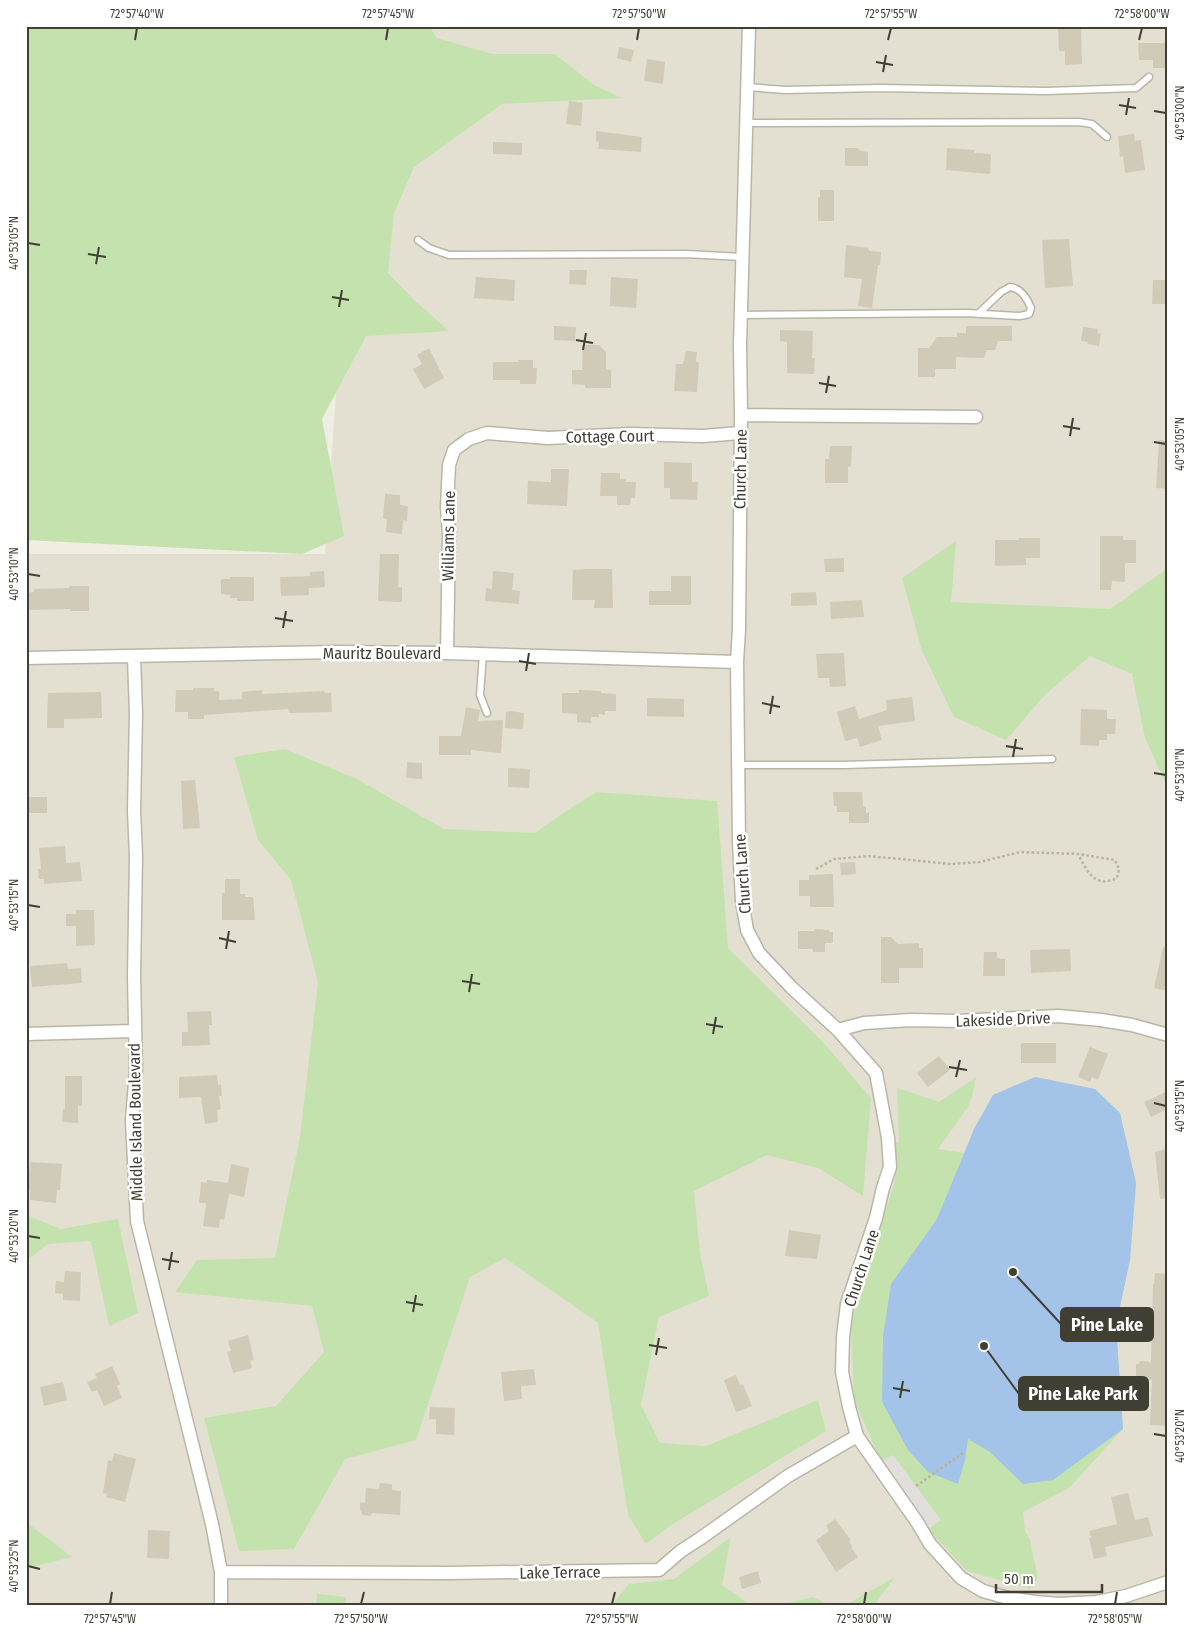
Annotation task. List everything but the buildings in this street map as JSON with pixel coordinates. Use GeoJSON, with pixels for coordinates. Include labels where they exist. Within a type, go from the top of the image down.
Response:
{"type":"FeatureCollection","features":[{"type":"Feature","properties":{"kind":"street","name":"Church Lane"},"geometry":{"type":"LineString","coordinates":[[749,26],[740,315],[741,415],[737,662],[739,842],[742,901],[747,930],[759,953],[792,988],[838,1030],[876,1073],[888,1138],[890,1167],[876,1218],[847,1304],[843,1337],[842,1372],[849,1407],[857,1436],[917,1522],[930,1544],[961,1578],[983,1591],[1035,1604],[1059,1604],[1097,1602],[1126,1596],[1168,1582]]}},
{"type":"Feature","properties":{"kind":"street"},"geometry":{"type":"LineString","coordinates":[[741,415],[976,417]]}},
{"type":"Feature","properties":{"kind":"street","name":"Cottage Court"},"geometry":{"type":"LineString","coordinates":[[479,436],[487,433],[548,438],[630,434],[703,436],[740,434]]}},
{"type":"Feature","properties":{"kind":"street","name":"Williams Lane"},"geometry":{"type":"LineString","coordinates":[[447,652],[449,465],[454,450],[469,439],[479,436]]}},
{"type":"Feature","properties":{"kind":"street","name":"Mauritz Boulevard"},"geometry":{"type":"LineString","coordinates":[[26,658],[336,652],[447,652],[737,662]]}},
{"type":"Feature","properties":{"kind":"street","name":"Middle Island Boulevard"},"geometry":{"type":"LineString","coordinates":[[134,657],[136,714],[134,1031],[136,1069],[132,1121],[137,1221],[210,1514],[221,1572],[221,1606]]}},
{"type":"Feature","properties":{"kind":"street","name":"Lakeside Drive"},"geometry":{"type":"LineString","coordinates":[[838,1030],[864,1023],[911,1020],[958,1021],[1058,1016],[1132,1025],[1168,1035]]}},
{"type":"Feature","properties":{"kind":"street"},"geometry":{"type":"LineString","coordinates":[[26,1034],[134,1031]]}},
{"type":"Feature","properties":{"kind":"street","name":"Lake Terrace"},"geometry":{"type":"LineString","coordinates":[[221,1572],[447,1573],[659,1570],[681,1550],[701,1538],[788,1476],[857,1436]]}},
{"type":"Feature","properties":{"kind":"lane"},"geometry":{"type":"LineString","coordinates":[[747,87],[785,90],[880,88],[1046,91],[1136,88],[1149,77]]}},
{"type":"Feature","properties":{"kind":"lane"},"geometry":{"type":"LineString","coordinates":[[746,123],[1079,122],[1092,124],[1107,137]]}},
{"type":"Feature","properties":{"kind":"lane"},"geometry":{"type":"LineString","coordinates":[[418,240],[429,248],[449,255],[686,254],[742,257]]}},
{"type":"Feature","properties":{"kind":"lane"},"geometry":{"type":"LineString","coordinates":[[740,315],[978,314],[1020,316],[1029,314],[1031,308],[1028,300],[1017,288],[1010,287],[1001,292],[978,314]]}},
{"type":"Feature","properties":{"kind":"lane"},"geometry":{"type":"LineString","coordinates":[[483,654],[480,695],[486,713]]}},
{"type":"Feature","properties":{"kind":"lane"},"geometry":{"type":"LineString","coordinates":[[739,765],[1052,759]]}},
{"type":"Feature","properties":{"kind":"path"},"geometry":{"type":"LineString","coordinates":[[816,870],[834,859],[869,856],[951,864],[980,862],[1020,852],[1078,854],[1115,860],[1120,869],[1117,878],[1108,882],[1100,881],[1089,874],[1078,854]]}},
{"type":"Feature","properties":{"kind":"path"},"geometry":{"type":"LineString","coordinates":[[916,1486],[963,1453]]}},
{"type":"Feature","properties":{"kind":"shaded area"},"geometry":{"type":"Polygon","coordinates":[[[361,26],[1168,26],[1168,1606],[26,1606],[26,554],[325,554],[361,26]]]}},
{"type":"Feature","properties":{"kind":"shaded area"},"geometry":{"type":"Polygon","coordinates":[[[893,1455],[941,1520],[928,1529],[881,1462],[893,1455]]]}},
{"type":"Feature","properties":{"kind":"green space"},"geometry":{"type":"Polygon","coordinates":[[[26,26],[429,26],[437,38],[492,54],[555,54],[594,85],[622,98],[502,104],[414,167],[394,213],[388,273],[414,300],[449,331],[366,336],[322,419],[344,536],[302,554],[26,540],[26,26]]]}},
{"type":"Feature","properties":{"kind":"green space"},"geometry":{"type":"Polygon","coordinates":[[[956,541],[951,602],[1110,609],[1168,568],[1168,789],[1145,738],[1132,674],[1090,656],[1045,695],[1006,740],[954,717],[922,651],[902,578],[956,541]]]}},
{"type":"Feature","properties":{"kind":"green space"},"geometry":{"type":"Polygon","coordinates":[[[285,749],[357,779],[444,829],[535,833],[597,792],[717,801],[728,948],[822,1041],[871,1098],[863,1196],[818,1168],[767,1155],[694,1191],[700,1253],[709,1296],[659,1317],[641,1405],[660,1443],[706,1446],[818,1400],[826,1431],[673,1524],[646,1544],[628,1515],[598,1323],[505,1258],[470,1277],[416,1440],[345,1459],[294,1549],[239,1551],[204,1418],[276,1406],[324,1352],[312,1306],[175,1292],[197,1260],[275,1258],[300,1137],[318,982],[291,880],[258,840],[234,757],[285,749]]]}},
{"type":"Feature","properties":{"kind":"green space"},"geometry":{"type":"Polygon","coordinates":[[[976,1077],[968,1107],[938,1149],[964,1153],[993,1095],[1035,1077],[1095,1089],[1120,1113],[1136,1183],[1130,1260],[1116,1325],[1123,1429],[1069,1488],[1023,1512],[1025,1531],[1030,1540],[1037,1574],[1037,1581],[1030,1580],[1031,1589],[967,1571],[928,1529],[880,1459],[854,1399],[851,1323],[895,1181],[896,1142],[899,1142],[897,1088],[939,1102],[976,1077]]]}},
{"type":"Feature","properties":{"kind":"green space"},"geometry":{"type":"Polygon","coordinates":[[[26,1215],[61,1229],[118,1219],[138,1313],[109,1326],[91,1241],[48,1244],[26,1261],[26,1215]]]}},
{"type":"Feature","properties":{"kind":"green space"},"geometry":{"type":"Polygon","coordinates":[[[26,1525],[30,1525],[72,1557],[26,1568],[26,1525]]]}},
{"type":"Feature","properties":{"kind":"green space"},"geometry":{"type":"Polygon","coordinates":[[[731,1537],[722,1585],[752,1606],[611,1606],[629,1584],[674,1579],[731,1537]]]}},
{"type":"Feature","properties":{"kind":"green space"},"geometry":{"type":"Polygon","coordinates":[[[895,1577],[873,1606],[844,1606],[895,1577]]]}},
{"type":"Feature","properties":{"kind":"green space"},"geometry":{"type":"Polygon","coordinates":[[[317,1594],[346,1597],[346,1606],[316,1606],[317,1594]]]}},
{"type":"Feature","properties":{"kind":"green space"},"geometry":{"type":"Polygon","coordinates":[[[813,1597],[831,1606],[775,1606],[813,1597]]]}},
{"type":"Feature","properties":{"kind":"water"},"geometry":{"type":"Polygon","coordinates":[[[1035,1077],[1095,1089],[1120,1113],[1136,1183],[1130,1260],[1116,1325],[1123,1429],[1053,1480],[1023,1484],[990,1452],[968,1439],[965,1460],[958,1484],[928,1472],[908,1450],[882,1402],[883,1336],[891,1284],[937,1219],[974,1129],[993,1095],[1035,1077]]]}},
{"type":"Feature","properties":{"kind":"place","name":"Pine Lake"},"geometry":{"type":"Point","coordinates":[1013,1272]}},
{"type":"Feature","properties":{"kind":"place","name":"Pine Lake Park"},"geometry":{"type":"Point","coordinates":[984,1346]}}]}
